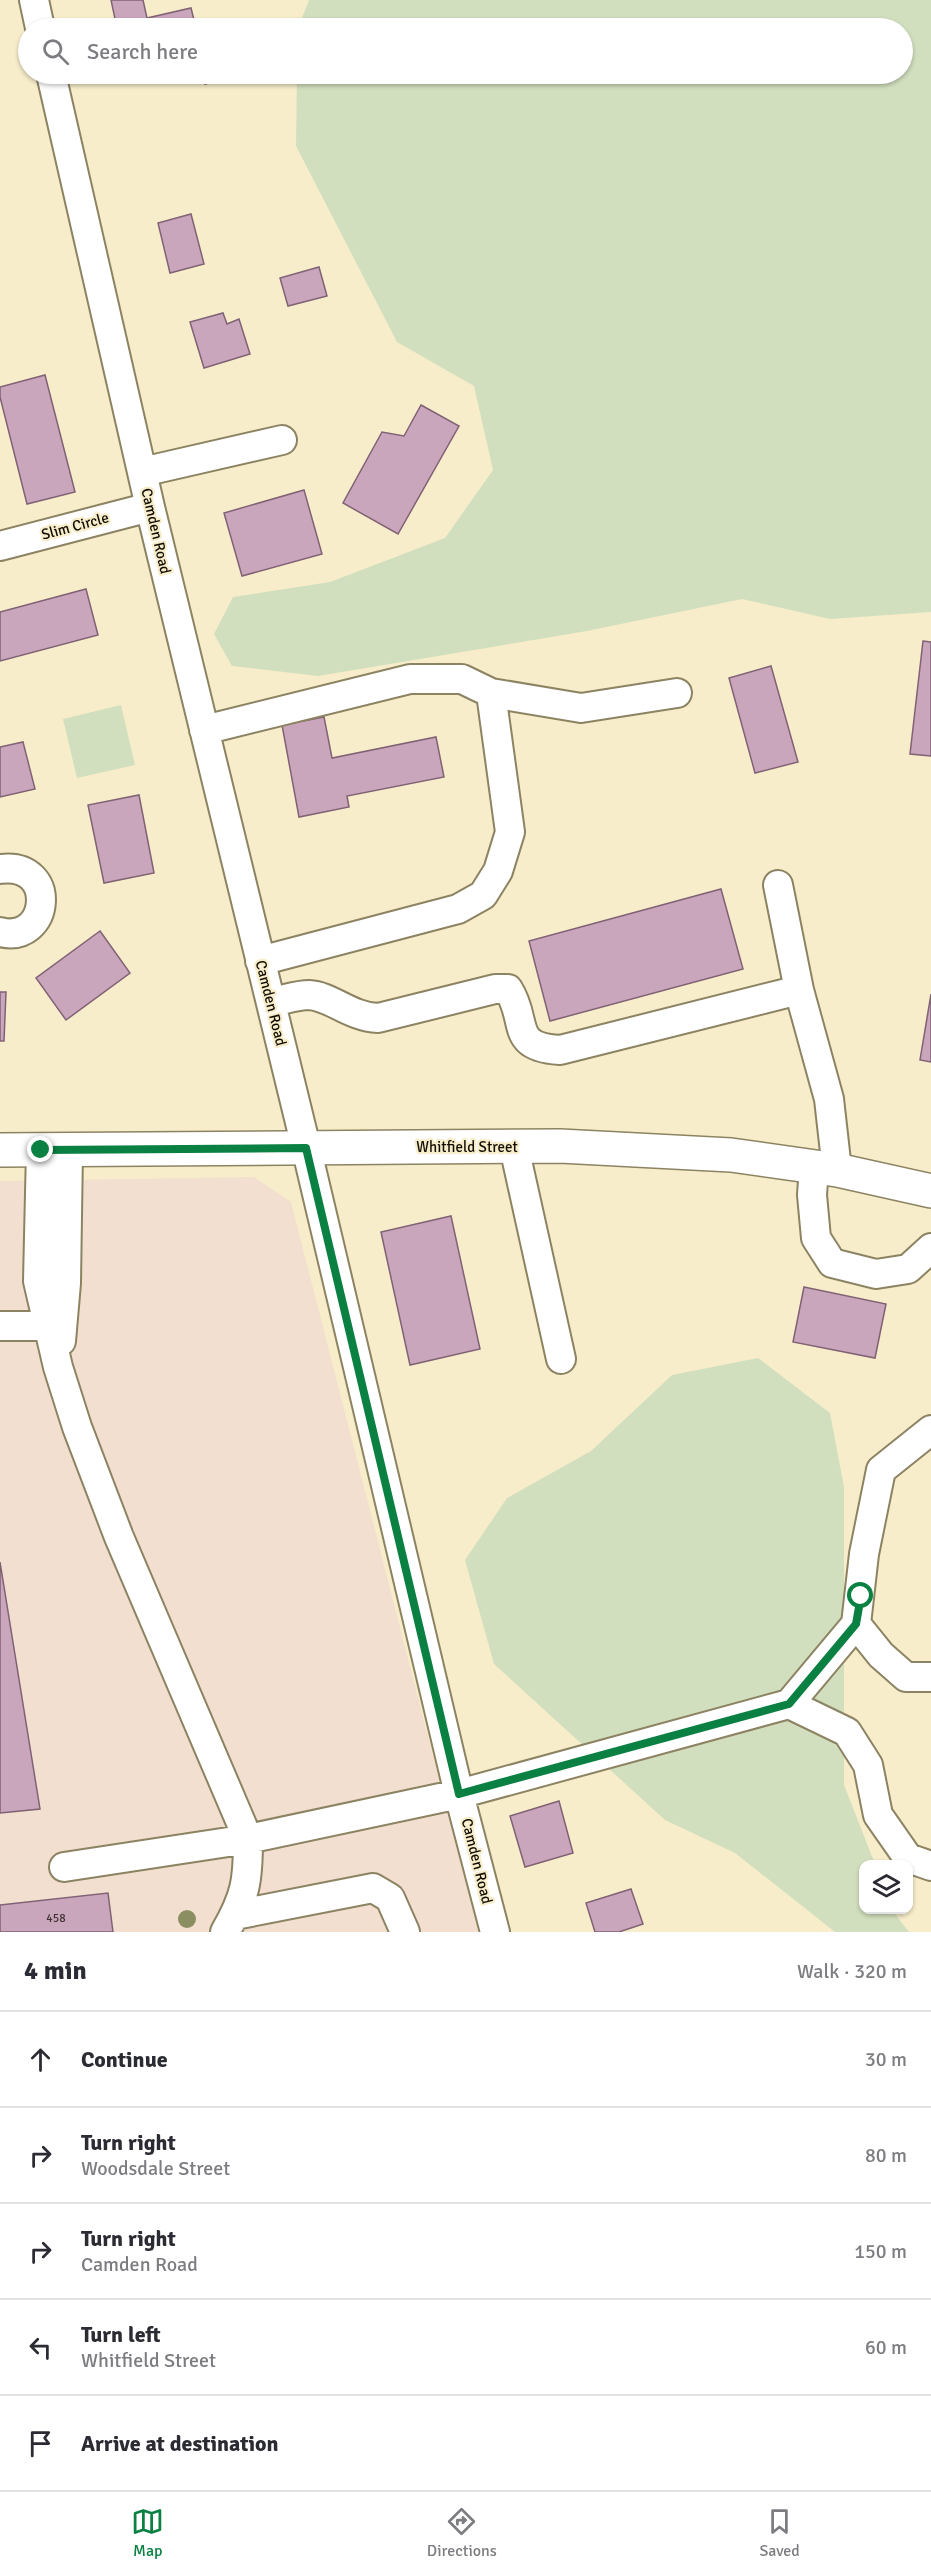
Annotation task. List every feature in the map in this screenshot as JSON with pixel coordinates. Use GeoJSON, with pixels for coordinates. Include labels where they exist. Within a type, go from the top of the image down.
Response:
{"type":"FeatureCollection","features":[{"type":"Feature","properties":{"kind":"main road","name":"Whitfield Street"},"geometry":{"type":"LineString","coordinates":[[0,1150],[560,1146],[731,1155],[826,1168],[931,1191]]}},
{"type":"Feature","properties":{"kind":"street"},"geometry":{"type":"LineString","coordinates":[[34,0],[38,18]]}},
{"type":"Feature","properties":{"kind":"street","name":"Camden Road"},"geometry":{"type":"LineString","coordinates":[[53,84],[150,507],[271,1002],[459,1794],[495,1932]]}},
{"type":"Feature","properties":{"kind":"street"},"geometry":{"type":"LineString","coordinates":[[142,472],[282,440]]}},
{"type":"Feature","properties":{"kind":"street","name":"Slim Circle"},"geometry":{"type":"LineString","coordinates":[[0,546],[150,507]]}},
{"type":"Feature","properties":{"kind":"street"},"geometry":{"type":"LineString","coordinates":[[204,730],[410,679],[462,679],[491,693],[581,708],[676,693]]}},
{"type":"Feature","properties":{"kind":"street"},"geometry":{"type":"LineString","coordinates":[[260,961],[458,909],[483,895],[498,871],[510,832],[491,693]]}},
{"type":"Feature","properties":{"kind":"street"},"geometry":{"type":"LineString","coordinates":[[0,869],[21,870],[30,875],[37,883],[42,903],[34,922],[26,929],[16,933],[0,932]]}},
{"type":"Feature","properties":{"kind":"street"},"geometry":{"type":"LineString","coordinates":[[777,885],[799,990],[829,1099],[826,1168],[812,1195],[816,1238],[832,1263],[876,1274],[908,1269],[931,1248]]}},
{"type":"Feature","properties":{"kind":"street"},"geometry":{"type":"LineString","coordinates":[[271,1002],[309,995],[324,999],[362,1017],[378,1018],[495,989],[508,988],[514,998],[525,1038],[540,1049],[560,1050],[799,990]]}},
{"type":"Feature","properties":{"kind":"street"},"geometry":{"type":"LineString","coordinates":[[514,1147],[561,1359]]}},
{"type":"Feature","properties":{"kind":"street"},"geometry":{"type":"LineString","coordinates":[[54,1150],[38,1281],[58,1367],[77,1427],[119,1537],[248,1839],[248,1881],[230,1923]]}},
{"type":"Feature","properties":{"kind":"street"},"geometry":{"type":"LineString","coordinates":[[54,1150],[66,1283],[58,1367]]}},
{"type":"Feature","properties":{"kind":"street"},"geometry":{"type":"LineString","coordinates":[[0,1326],[49,1326]]}},
{"type":"Feature","properties":{"kind":"street"},"geometry":{"type":"LineString","coordinates":[[64,1867],[248,1839],[459,1794],[789,1704],[856,1624],[864,1554],[881,1470],[931,1430]]}},
{"type":"Feature","properties":{"kind":"street"},"geometry":{"type":"LineString","coordinates":[[856,1624],[880,1655],[906,1677],[931,1677]]}},
{"type":"Feature","properties":{"kind":"street"},"geometry":{"type":"LineString","coordinates":[[789,1704],[847,1732],[868,1765],[878,1815],[908,1858],[931,1866]]}},
{"type":"Feature","properties":{"kind":"street"},"geometry":{"type":"LineString","coordinates":[[230,1923],[372,1888],[390,1898],[405,1932]]}},
{"type":"Feature","properties":{"kind":"shaded area"},"geometry":{"type":"Polygon","coordinates":[[[254,1177],[291,1202],[478,1932],[0,1932],[0,1181],[254,1177]]]}},
{"type":"Feature","properties":{"kind":"green space"},"geometry":{"type":"Polygon","coordinates":[[[309,0],[931,0],[931,612],[830,619],[742,599],[587,631],[318,676],[232,666],[214,634],[233,597],[330,582],[445,538],[493,470],[474,386],[397,342],[296,146],[297,84],[913,84],[913,18],[302,18],[309,0]]]}},
{"type":"Feature","properties":{"kind":"green space"},"geometry":{"type":"Polygon","coordinates":[[[121,705],[135,765],[77,778],[63,719],[121,705]]]}},
{"type":"Feature","properties":{"kind":"green space"},"geometry":{"type":"Polygon","coordinates":[[[758,1358],[830,1413],[844,1487],[844,1785],[873,1860],[859,1860],[859,1914],[895,1914],[909,1932],[835,1932],[735,1853],[665,1820],[494,1664],[465,1560],[507,1498],[591,1451],[672,1375],[758,1358]]]}},
{"type":"Feature","properties":{"kind":"building"},"geometry":{"type":"Polygon","coordinates":[[[111,0],[143,0],[147,18],[115,18],[111,0]]]}},
{"type":"Feature","properties":{"kind":"building"},"geometry":{"type":"Polygon","coordinates":[[[191,8],[194,18],[147,18],[191,8]]]}},
{"type":"Feature","properties":{"kind":"building"},"geometry":{"type":"Polygon","coordinates":[[[191,214],[204,264],[170,273],[158,223],[191,214]]]}},
{"type":"Feature","properties":{"kind":"building"},"geometry":{"type":"Polygon","coordinates":[[[319,267],[327,296],[288,306],[280,278],[319,267]]]}},
{"type":"Feature","properties":{"kind":"building"},"geometry":{"type":"Polygon","coordinates":[[[223,313],[227,324],[239,319],[250,354],[204,368],[190,322],[223,313]]]}},
{"type":"Feature","properties":{"kind":"building"},"geometry":{"type":"Polygon","coordinates":[[[45,375],[75,492],[27,504],[0,397],[0,387],[45,375]]]}},
{"type":"Feature","properties":{"kind":"building"},"geometry":{"type":"Polygon","coordinates":[[[421,405],[459,426],[398,534],[343,503],[382,432],[404,436],[421,405]]]}},
{"type":"Feature","properties":{"kind":"building"},"geometry":{"type":"Polygon","coordinates":[[[304,490],[322,554],[242,576],[224,513],[304,490]]]}},
{"type":"Feature","properties":{"kind":"building"},"geometry":{"type":"Polygon","coordinates":[[[86,589],[98,635],[0,661],[0,612],[86,589]]]}},
{"type":"Feature","properties":{"kind":"building"},"geometry":{"type":"Polygon","coordinates":[[[923,641],[931,642],[931,756],[910,754],[923,641]]]}},
{"type":"Feature","properties":{"kind":"building"},"geometry":{"type":"Polygon","coordinates":[[[771,666],[798,762],[755,773],[729,678],[771,666]]]}},
{"type":"Feature","properties":{"kind":"building"},"geometry":{"type":"Polygon","coordinates":[[[324,717],[332,758],[436,737],[444,777],[347,796],[349,807],[299,817],[282,725],[324,717]]]}},
{"type":"Feature","properties":{"kind":"building"},"geometry":{"type":"Polygon","coordinates":[[[23,742],[35,789],[0,797],[0,747],[23,742]]]}},
{"type":"Feature","properties":{"kind":"building"},"geometry":{"type":"Polygon","coordinates":[[[139,795],[154,873],[104,883],[88,805],[139,795]]]}},
{"type":"Feature","properties":{"kind":"building"},"geometry":{"type":"Polygon","coordinates":[[[721,889],[743,969],[550,1021],[529,941],[721,889]]]}},
{"type":"Feature","properties":{"kind":"building"},"geometry":{"type":"Polygon","coordinates":[[[100,931],[130,973],[66,1020],[36,978],[100,931]]]}},
{"type":"Feature","properties":{"kind":"building"},"geometry":{"type":"Polygon","coordinates":[[[0,992],[6,992],[4,1041],[0,1041],[0,992]]]}},
{"type":"Feature","properties":{"kind":"building"},"geometry":{"type":"Polygon","coordinates":[[[931,994],[931,1062],[920,1060],[931,994]]]}},
{"type":"Feature","properties":{"kind":"building"},"geometry":{"type":"Polygon","coordinates":[[[451,1216],[480,1349],[410,1365],[381,1232],[451,1216]]]}},
{"type":"Feature","properties":{"kind":"building"},"geometry":{"type":"Polygon","coordinates":[[[804,1287],[886,1304],[875,1358],[793,1342],[804,1287]]]}},
{"type":"Feature","properties":{"kind":"building"},"geometry":{"type":"Polygon","coordinates":[[[0,1562],[40,1809],[0,1813],[0,1562]]]}},
{"type":"Feature","properties":{"kind":"building"},"geometry":{"type":"Polygon","coordinates":[[[559,1801],[573,1853],[525,1867],[510,1816],[559,1801]]]}},
{"type":"Feature","properties":{"kind":"building"},"geometry":{"type":"Polygon","coordinates":[[[631,1889],[643,1924],[619,1932],[595,1932],[586,1903],[631,1889]]]}},
{"type":"Feature","properties":{"kind":"building"},"geometry":{"type":"Polygon","coordinates":[[[108,1893],[113,1932],[0,1932],[0,1905],[108,1893]]]}},
{"type":"Feature","properties":{"kind":"route"},"geometry":{"type":"LineString","coordinates":[[41,1150],[306,1148],[459,1794],[789,1704],[856,1624],[861,1596]]}}]}
